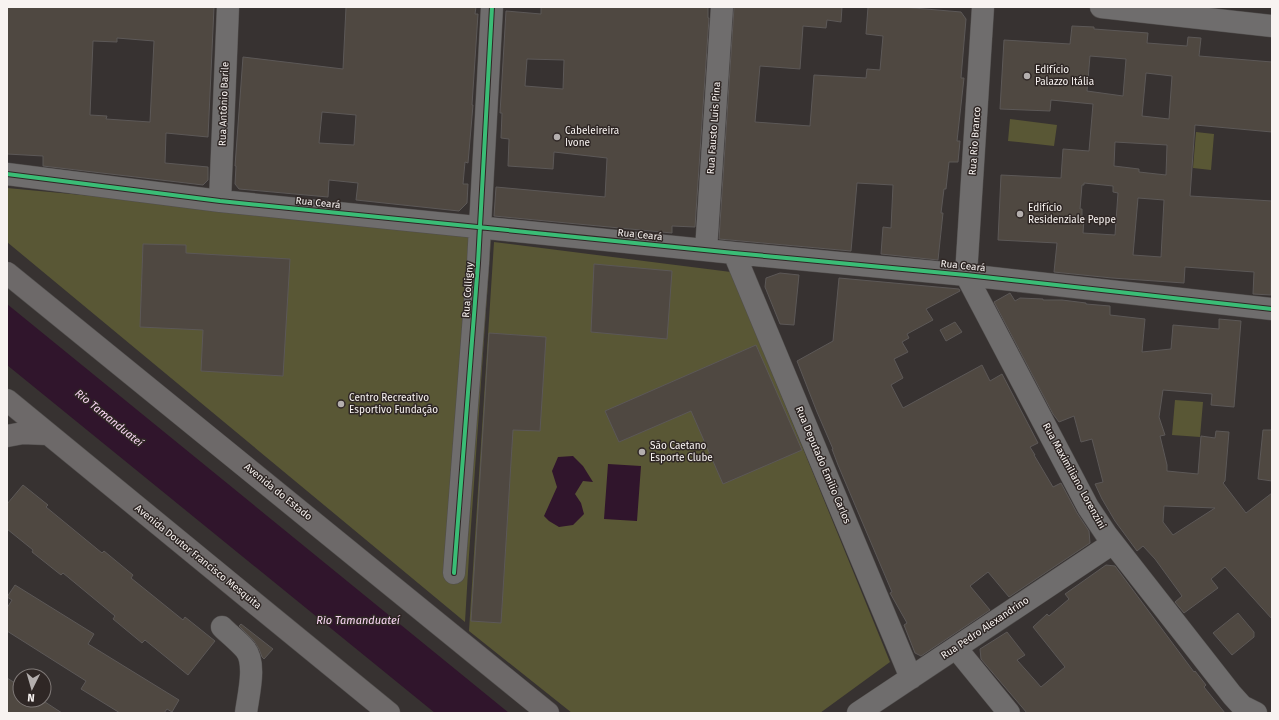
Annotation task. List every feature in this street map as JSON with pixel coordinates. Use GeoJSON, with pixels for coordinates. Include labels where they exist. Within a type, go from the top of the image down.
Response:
{"type":"FeatureCollection","features":[{"type":"Feature","properties":{"kind":"highway","name":"Avenida do Estado"},"geometry":{"type":"LineString","coordinates":[[7,273],[548,713]]}},
{"type":"Feature","properties":{"kind":"highway","name":"Avenida Doutor Francisco Mesquita"},"geometry":{"type":"LineString","coordinates":[[7,400],[389,713]]}},
{"type":"Feature","properties":{"kind":"highway"},"geometry":{"type":"LineString","coordinates":[[7,436],[23,433],[48,434]]}},
{"type":"Feature","properties":{"kind":"street","name":"Rua Antônio Barile"},"geometry":{"type":"LineString","coordinates":[[220,201],[228,7]]}},
{"type":"Feature","properties":{"kind":"street","name":"Rua Colligny"},"geometry":{"type":"LineString","coordinates":[[454,573],[480,227],[492,7]]}},
{"type":"Feature","properties":{"kind":"street","name":"Rua Fausto Luis Pina"},"geometry":{"type":"LineString","coordinates":[[706,250],[722,7]]}},
{"type":"Feature","properties":{"kind":"street","name":"Rua Rio Branco"},"geometry":{"type":"LineString","coordinates":[[966,274],[983,7]]}},
{"type":"Feature","properties":{"kind":"street"},"geometry":{"type":"LineString","coordinates":[[1102,7],[1272,26]]}},
{"type":"Feature","properties":{"kind":"street","name":"Rua Ceará"},"geometry":{"type":"LineString","coordinates":[[7,174],[220,201],[734,253],[966,274],[1272,309]]}},
{"type":"Feature","properties":{"kind":"street","name":"Rua Deputado Emilio Carlos"},"geometry":{"type":"LineString","coordinates":[[734,253],[911,678]]}},
{"type":"Feature","properties":{"kind":"street","name":"Rua Maximiliano Lorenzini"},"geometry":{"type":"LineString","coordinates":[[966,274],[1088,507],[1113,543],[1233,704],[1242,706],[1256,713]]}},
{"type":"Feature","properties":{"kind":"street","name":"Rua Pedro Alexandrino"},"geometry":{"type":"LineString","coordinates":[[858,713],[1113,543]]}},
{"type":"Feature","properties":{"kind":"street"},"geometry":{"type":"LineString","coordinates":[[222,627],[249,656],[251,665],[246,713]]}},
{"type":"Feature","properties":{"kind":"street"},"geometry":{"type":"LineString","coordinates":[[956,648],[1010,713]]}},
{"type":"Feature","properties":{"kind":"shaded area"},"geometry":{"type":"Polygon","coordinates":[[[1010,119],[1057,125],[1054,146],[1008,141],[1010,119]]]}},
{"type":"Feature","properties":{"kind":"shaded area"},"geometry":{"type":"Polygon","coordinates":[[[1196,132],[1214,134],[1211,170],[1193,168],[1196,132]]]}},
{"type":"Feature","properties":{"kind":"shaded area","name":"Centro Recreativo Esportivo Fundação"},"geometry":{"type":"Polygon","coordinates":[[[7,188],[222,208],[491,239],[465,622],[7,242],[7,188]]]}},
{"type":"Feature","properties":{"kind":"shaded area","name":"São Caetano Esporte Clube"},"geometry":{"type":"Polygon","coordinates":[[[494,242],[731,272],[890,662],[820,713],[572,713],[469,631],[494,242]]]}},
{"type":"Feature","properties":{"kind":"shaded area"},"geometry":{"type":"Polygon","coordinates":[[[1175,400],[1203,402],[1200,437],[1172,435],[1175,400]]]}},
{"type":"Feature","properties":{"kind":"water","name":"Rio Tamanduateí"},"geometry":{"type":"Polygon","coordinates":[[[7,304],[509,713],[435,713],[7,365],[7,304]]]}},
{"type":"Feature","properties":{"kind":"water"},"geometry":{"type":"Polygon","coordinates":[[[573,456],[583,466],[593,482],[583,481],[575,494],[581,503],[584,514],[573,525],[559,527],[544,516],[557,487],[552,471],[558,457],[573,456]]]}},
{"type":"Feature","properties":{"kind":"water"},"geometry":{"type":"Polygon","coordinates":[[[608,464],[641,466],[637,521],[604,519],[608,464]]]}},
{"type":"Feature","properties":{"kind":"building"},"geometry":{"type":"Polygon","coordinates":[[[7,7],[214,7],[208,137],[166,133],[165,163],[208,167],[208,180],[203,185],[43,166],[43,156],[7,154],[7,7]],[[117,38],[117,42],[93,41],[90,115],[107,116],[106,119],[150,122],[154,41],[117,38]]]}},
{"type":"Feature","properties":{"kind":"building"},"geometry":{"type":"Polygon","coordinates":[[[346,7],[476,7],[475,14],[478,14],[473,105],[468,163],[465,162],[463,184],[468,184],[467,203],[459,211],[356,200],[358,183],[329,180],[328,197],[239,189],[235,184],[235,166],[243,57],[343,69],[346,7]],[[322,112],[319,143],[354,145],[356,115],[322,112]]]}},
{"type":"Feature","properties":{"kind":"building"},"geometry":{"type":"Polygon","coordinates":[[[541,7],[708,7],[709,18],[695,227],[672,226],[672,233],[494,216],[496,187],[605,197],[607,158],[554,152],[553,169],[508,166],[509,139],[501,138],[502,113],[500,113],[506,11],[541,14],[541,7]],[[527,59],[525,86],[563,89],[564,60],[527,59]]]}},
{"type":"Feature","properties":{"kind":"building"},"geometry":{"type":"Polygon","coordinates":[[[734,7],[842,7],[841,22],[827,20],[826,28],[803,26],[800,69],[760,66],[755,122],[810,126],[814,75],[866,78],[867,69],[880,70],[883,36],[866,34],[868,7],[902,7],[961,12],[966,19],[961,78],[964,78],[957,141],[960,141],[958,162],[949,162],[946,189],[944,189],[938,260],[881,254],[883,227],[891,228],[893,185],[857,183],[851,251],[719,239],[734,7]]]}},
{"type":"Feature","properties":{"kind":"building"},"geometry":{"type":"Polygon","coordinates":[[[1072,26],[1094,27],[1094,29],[1148,33],[1147,43],[1187,46],[1188,37],[1201,38],[1199,56],[1272,62],[1272,132],[1195,125],[1190,196],[1272,201],[1271,295],[1253,294],[1254,272],[1185,267],[1184,283],[1054,272],[1057,243],[998,240],[1001,175],[1061,178],[1063,149],[1089,151],[1093,104],[1051,100],[1050,111],[1000,109],[1004,40],[1070,44],[1072,26]],[[1090,56],[1087,91],[1123,96],[1126,59],[1090,56]],[[1146,73],[1142,116],[1169,119],[1172,76],[1146,73]],[[1115,142],[1114,166],[1139,169],[1139,172],[1166,175],[1167,145],[1115,142]],[[1084,183],[1084,185],[1082,185],[1080,209],[1082,209],[1082,217],[1084,217],[1083,233],[1115,235],[1118,193],[1113,192],[1113,186],[1084,183]],[[1138,198],[1133,255],[1161,257],[1164,200],[1138,198]]]}},
{"type":"Feature","properties":{"kind":"building"},"geometry":{"type":"Polygon","coordinates":[[[143,244],[186,245],[186,253],[290,259],[283,376],[201,371],[203,330],[140,327],[143,244]]]}},
{"type":"Feature","properties":{"kind":"building"},"geometry":{"type":"Polygon","coordinates":[[[594,264],[672,271],[667,339],[591,332],[594,264]]]}},
{"type":"Feature","properties":{"kind":"building"},"geometry":{"type":"Polygon","coordinates":[[[780,273],[799,275],[794,325],[780,324],[765,287],[766,278],[780,273]]]}},
{"type":"Feature","properties":{"kind":"building"},"geometry":{"type":"Polygon","coordinates":[[[839,278],[959,289],[960,291],[926,309],[933,320],[907,334],[909,338],[902,342],[908,352],[894,359],[903,378],[891,385],[903,408],[982,365],[990,381],[1002,374],[1038,443],[1030,447],[1034,455],[1053,487],[1061,483],[1077,513],[1089,531],[1090,543],[1009,597],[988,572],[970,586],[990,610],[921,656],[915,653],[904,625],[907,623],[890,593],[892,592],[838,465],[833,449],[797,361],[833,341],[839,278]]]}},
{"type":"Feature","properties":{"kind":"building"},"geometry":{"type":"Polygon","coordinates":[[[1010,293],[1015,301],[1020,298],[1062,300],[1110,306],[1110,315],[1145,319],[1142,352],[1171,349],[1173,325],[1219,329],[1219,319],[1241,321],[1234,407],[1211,405],[1212,394],[1163,390],[1159,417],[1165,435],[1160,436],[1167,471],[1198,474],[1201,436],[1215,438],[1216,431],[1229,432],[1225,481],[1223,483],[1246,513],[1272,493],[1272,619],[1225,567],[1211,579],[1218,588],[1184,613],[1175,602],[1182,596],[1155,559],[1143,546],[1137,551],[1115,521],[1102,499],[1095,484],[1103,482],[1092,439],[1081,442],[1074,416],[1059,422],[1053,414],[994,302],[1010,293]],[[1164,506],[1163,522],[1173,535],[1215,508],[1164,506]]]}},
{"type":"Feature","properties":{"kind":"building"},"geometry":{"type":"Polygon","coordinates":[[[955,322],[962,332],[946,341],[940,330],[955,322]]]}},
{"type":"Feature","properties":{"kind":"building"},"geometry":{"type":"Polygon","coordinates":[[[489,333],[546,337],[540,431],[513,430],[501,623],[471,621],[489,333]]]}},
{"type":"Feature","properties":{"kind":"building"},"geometry":{"type":"Polygon","coordinates":[[[756,345],[802,450],[723,484],[691,411],[619,442],[605,411],[756,345]]]}},
{"type":"Feature","properties":{"kind":"building"},"geometry":{"type":"Polygon","coordinates":[[[1263,430],[1272,430],[1272,481],[1258,479],[1263,430]]]}},
{"type":"Feature","properties":{"kind":"building"},"geometry":{"type":"Polygon","coordinates":[[[23,485],[48,505],[46,507],[102,553],[104,551],[133,575],[131,578],[183,620],[185,617],[215,641],[188,675],[145,640],[142,643],[113,619],[115,616],[63,573],[61,575],[32,552],[33,550],[7,529],[7,504],[23,485]]]}},
{"type":"Feature","properties":{"kind":"building"},"geometry":{"type":"Polygon","coordinates":[[[1106,565],[1115,566],[1194,672],[1195,671],[1206,685],[1204,687],[1225,713],[1027,713],[981,659],[980,649],[1007,632],[1025,655],[1017,660],[1041,687],[1065,667],[1033,627],[1047,614],[1049,616],[1069,599],[1065,594],[1106,565]]]}},
{"type":"Feature","properties":{"kind":"building"},"geometry":{"type":"Polygon","coordinates":[[[15,585],[94,634],[88,644],[179,700],[172,712],[167,709],[164,713],[120,713],[81,689],[86,681],[7,631],[7,608],[12,600],[7,597],[15,585]]]}},
{"type":"Feature","properties":{"kind":"building"},"geometry":{"type":"Polygon","coordinates":[[[1238,613],[1254,632],[1254,637],[1232,655],[1213,633],[1238,613]]]}},
{"type":"Feature","properties":{"kind":"building"},"geometry":{"type":"Polygon","coordinates":[[[241,624],[273,649],[264,659],[254,641],[239,626],[241,624]]]}},
{"type":"Feature","properties":{"kind":"building"},"geometry":{"type":"Polygon","coordinates":[[[7,678],[12,681],[12,708],[52,708],[52,706],[62,713],[7,713],[7,678]]]}},
{"type":"Feature","properties":{"kind":"cycle path"},"geometry":{"type":"LineString","coordinates":[[454,573],[478,263],[492,7]]}},
{"type":"Feature","properties":{"kind":"cycle path"},"geometry":{"type":"LineString","coordinates":[[7,174],[220,201],[966,275],[1272,309]]}},
{"type":"Feature","properties":{"kind":"place","name":"Edifício Palazzo Itália"},"geometry":{"type":"Point","coordinates":[1027,76]}},
{"type":"Feature","properties":{"kind":"place","name":"Cabeleireira Ivone"},"geometry":{"type":"Point","coordinates":[557,137]}},
{"type":"Feature","properties":{"kind":"place","name":"Edifício Residenziale Peppe"},"geometry":{"type":"Point","coordinates":[1020,214]}},
{"type":"Feature","properties":{"kind":"place","name":"Centro Recreativo Esportivo Fundação"},"geometry":{"type":"Point","coordinates":[341,404]}},
{"type":"Feature","properties":{"kind":"place","name":"São Caetano Esporte Clube"},"geometry":{"type":"Point","coordinates":[642,452]}}]}
